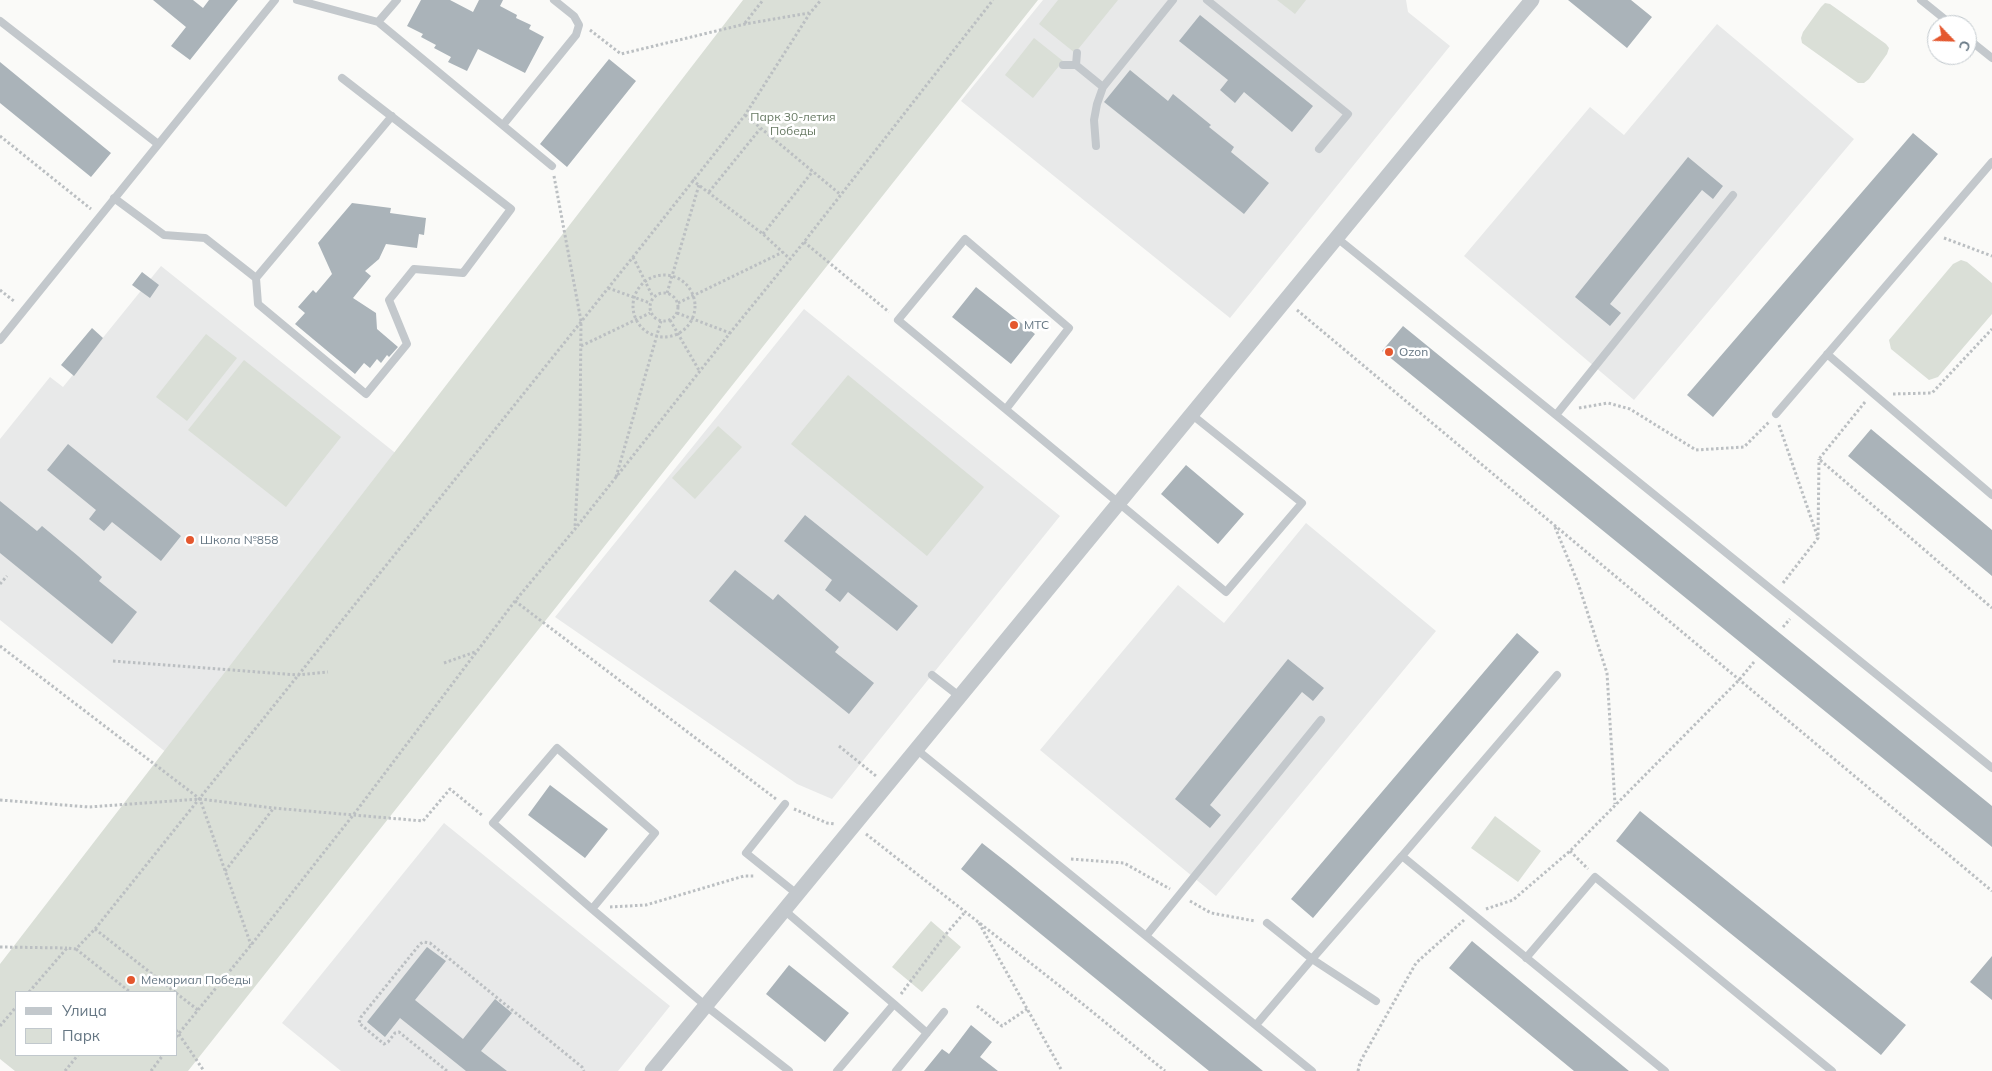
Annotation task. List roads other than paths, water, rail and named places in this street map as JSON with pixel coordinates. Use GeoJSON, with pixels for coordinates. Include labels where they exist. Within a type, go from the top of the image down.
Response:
{"type":"FeatureCollection","features":[{"type":"Feature","properties":{"kind":"street"},"geometry":{"type":"LineString","coordinates":[[652,1071],[1532,0]]}},
{"type":"Feature","properties":{"kind":"lane"},"geometry":{"type":"LineString","coordinates":[[0,340],[275,0]]}},
{"type":"Feature","properties":{"kind":"lane"},"geometry":{"type":"LineString","coordinates":[[297,0],[378,22],[552,166]]}},
{"type":"Feature","properties":{"kind":"lane"},"geometry":{"type":"LineString","coordinates":[[378,22],[397,0]]}},
{"type":"Feature","properties":{"kind":"lane"},"geometry":{"type":"LineString","coordinates":[[503,125],[576,35],[579,25],[574,16],[554,0]]}},
{"type":"Feature","properties":{"kind":"lane"},"geometry":{"type":"LineString","coordinates":[[1096,146],[1094,120],[1103,87],[1173,0]]}},
{"type":"Feature","properties":{"kind":"lane"},"geometry":{"type":"LineString","coordinates":[[1207,0],[1348,114],[1319,149]]}},
{"type":"Feature","properties":{"kind":"lane"},"geometry":{"type":"LineString","coordinates":[[1921,0],[1940,15]]}},
{"type":"Feature","properties":{"kind":"lane"},"geometry":{"type":"LineString","coordinates":[[0,21],[158,144]]}},
{"type":"Feature","properties":{"kind":"lane"},"geometry":{"type":"LineString","coordinates":[[1977,46],[1992,58]]}},
{"type":"Feature","properties":{"kind":"lane"},"geometry":{"type":"LineString","coordinates":[[1076,64],[1077,53]]}},
{"type":"Feature","properties":{"kind":"lane"},"geometry":{"type":"LineString","coordinates":[[1063,65],[1076,64],[1103,87]]}},
{"type":"Feature","properties":{"kind":"lane"},"geometry":{"type":"LineString","coordinates":[[342,78],[392,116],[511,209],[463,273],[414,269],[389,300],[407,344],[366,394],[258,304],[256,278],[392,116]]}},
{"type":"Feature","properties":{"kind":"lane"},"geometry":{"type":"LineString","coordinates":[[1776,414],[1992,162]]}},
{"type":"Feature","properties":{"kind":"lane"},"geometry":{"type":"LineString","coordinates":[[1556,415],[1733,196]]}},
{"type":"Feature","properties":{"kind":"lane"},"geometry":{"type":"LineString","coordinates":[[114,198],[164,235],[205,238],[256,278]]}},
{"type":"Feature","properties":{"kind":"lane"},"geometry":{"type":"LineString","coordinates":[[1336,238],[1992,768]]}},
{"type":"Feature","properties":{"kind":"lane"},"geometry":{"type":"LineString","coordinates":[[1006,409],[1069,328],[965,239],[898,320],[1226,592],[1302,504],[1192,414]]}},
{"type":"Feature","properties":{"kind":"lane"},"geometry":{"type":"LineString","coordinates":[[1827,354],[1992,495]]}},
{"type":"Feature","properties":{"kind":"lane"},"geometry":{"type":"LineString","coordinates":[[932,675],[959,696]]}},
{"type":"Feature","properties":{"kind":"lane"},"geometry":{"type":"LineString","coordinates":[[1256,1025],[1557,675]]}},
{"type":"Feature","properties":{"kind":"lane"},"geometry":{"type":"LineString","coordinates":[[1146,936],[1321,720]]}},
{"type":"Feature","properties":{"kind":"lane"},"geometry":{"type":"LineString","coordinates":[[592,909],[655,833],[557,748],[493,824],[592,909],[706,1006],[790,1071]]}},
{"type":"Feature","properties":{"kind":"lane"},"geometry":{"type":"LineString","coordinates":[[916,749],[1312,1071]]}},
{"type":"Feature","properties":{"kind":"lane"},"geometry":{"type":"LineString","coordinates":[[785,804],[746,853],[797,894]]}},
{"type":"Feature","properties":{"kind":"lane"},"geometry":{"type":"LineString","coordinates":[[1402,856],[1664,1071]]}},
{"type":"Feature","properties":{"kind":"lane"},"geometry":{"type":"LineString","coordinates":[[1526,958],[1595,877],[1832,1071]]}},
{"type":"Feature","properties":{"kind":"lane"},"geometry":{"type":"LineString","coordinates":[[784,910],[927,1033]]}},
{"type":"Feature","properties":{"kind":"lane"},"geometry":{"type":"LineString","coordinates":[[1267,923],[1312,959],[1376,1001]]}},
{"type":"Feature","properties":{"kind":"lane"},"geometry":{"type":"LineString","coordinates":[[837,1071],[894,1004]]}},
{"type":"Feature","properties":{"kind":"lane"},"geometry":{"type":"LineString","coordinates":[[896,1071],[944,1012]]}},
{"type":"Feature","properties":{"kind":"place","name":"МТС"},"geometry":{"type":"Point","coordinates":[1014,325]}},
{"type":"Feature","properties":{"kind":"place","name":"Ozon"},"geometry":{"type":"Point","coordinates":[1389,352]}},
{"type":"Feature","properties":{"kind":"place","name":"Школа №858"},"geometry":{"type":"Point","coordinates":[190,540]}},
{"type":"Feature","properties":{"kind":"place","name":"Мемориал Победы"},"geometry":{"type":"Point","coordinates":[131,980]}},
{"type":"Feature","properties":{"kind":"park label","name":"Парк 30-летия Победы"},"geometry":{"type":"Point","coordinates":[793,124]}}]}
